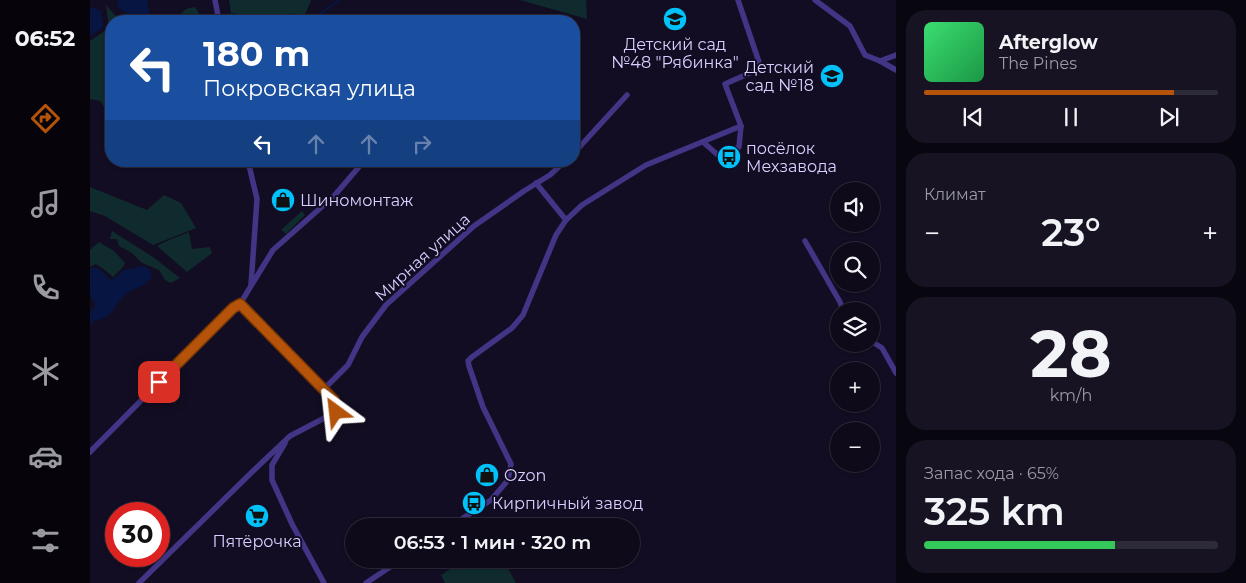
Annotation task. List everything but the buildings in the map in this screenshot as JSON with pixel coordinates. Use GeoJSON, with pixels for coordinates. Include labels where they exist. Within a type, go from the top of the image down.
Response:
{"type":"FeatureCollection","features":[{"type":"Feature","properties":{"kind":"street"},"geometry":{"type":"LineString","coordinates":[[215,0],[218,15]]}},
{"type":"Feature","properties":{"kind":"street"},"geometry":{"type":"LineString","coordinates":[[703,142],[719,156],[739,147],[741,126],[726,84],[761,68],[738,0]]}},
{"type":"Feature","properties":{"kind":"street"},"geometry":{"type":"LineString","coordinates":[[815,0],[850,26],[865,55],[896,70]]}},
{"type":"Feature","properties":{"kind":"street"},"geometry":{"type":"LineString","coordinates":[[880,61],[896,55]]}},
{"type":"Feature","properties":{"kind":"street"},"geometry":{"type":"LineString","coordinates":[[581,145],[627,95]]}},
{"type":"Feature","properties":{"kind":"street"},"geometry":{"type":"LineString","coordinates":[[463,518],[491,500],[508,480],[511,464],[483,407],[468,361],[512,328],[523,315],[556,235],[566,220],[582,205],[646,165],[741,126]]}},
{"type":"Feature","properties":{"kind":"street"},"geometry":{"type":"LineString","coordinates":[[249,167],[257,199],[250,288]]}},
{"type":"Feature","properties":{"kind":"street"},"geometry":{"type":"LineString","coordinates":[[90,452],[233,308],[240,304],[273,250],[334,196],[359,167]]}},
{"type":"Feature","properties":{"kind":"street","name":"Мирная улица"},"geometry":{"type":"LineString","coordinates":[[323,390],[348,365],[362,337],[386,305],[474,226],[524,190],[550,175],[559,167]]}},
{"type":"Feature","properties":{"kind":"street"},"geometry":{"type":"LineString","coordinates":[[536,183],[566,220]]}},
{"type":"Feature","properties":{"kind":"street"},"geometry":{"type":"LineString","coordinates":[[805,241],[840,302]]}},
{"type":"Feature","properties":{"kind":"street"},"geometry":{"type":"LineString","coordinates":[[139,583],[290,436],[336,412],[334,400],[240,304]]}},
{"type":"Feature","properties":{"kind":"street"},"geometry":{"type":"LineString","coordinates":[[880,347],[896,373]]}},
{"type":"Feature","properties":{"kind":"street"},"geometry":{"type":"LineString","coordinates":[[287,439],[272,465],[272,480],[292,524],[324,583]]}},
{"type":"Feature","properties":{"kind":"street"},"geometry":{"type":"LineString","coordinates":[[366,583],[388,568]]}},
{"type":"Feature","properties":{"kind":"green space"},"geometry":{"type":"Polygon","coordinates":[[[229,0],[311,0],[305,14],[232,15],[229,0]]]}},
{"type":"Feature","properties":{"kind":"green space"},"geometry":{"type":"Polygon","coordinates":[[[520,0],[586,0],[587,19],[580,17],[580,15],[573,15],[520,0]]]}},
{"type":"Feature","properties":{"kind":"green space"},"geometry":{"type":"Polygon","coordinates":[[[106,5],[115,15],[107,15],[106,5]]]}},
{"type":"Feature","properties":{"kind":"green space"},"geometry":{"type":"Polygon","coordinates":[[[195,7],[199,15],[179,15],[186,9],[195,7]]]}},
{"type":"Feature","properties":{"kind":"green space"},"geometry":{"type":"Polygon","coordinates":[[[105,31],[105,108],[100,101],[90,99],[90,41],[105,31]]]}},
{"type":"Feature","properties":{"kind":"green space"},"geometry":{"type":"Polygon","coordinates":[[[90,187],[147,210],[164,195],[181,203],[196,228],[153,245],[105,216],[90,211],[90,187]]]}},
{"type":"Feature","properties":{"kind":"green space"},"geometry":{"type":"Polygon","coordinates":[[[302,211],[305,215],[286,234],[281,230],[302,211]]]}},
{"type":"Feature","properties":{"kind":"green space"},"geometry":{"type":"Polygon","coordinates":[[[112,231],[153,257],[180,278],[171,283],[165,280],[159,270],[142,263],[132,253],[119,246],[117,239],[110,239],[112,231]]]}},
{"type":"Feature","properties":{"kind":"green space"},"geometry":{"type":"Polygon","coordinates":[[[189,232],[192,249],[210,247],[212,253],[187,272],[157,246],[189,232]]]}},
{"type":"Feature","properties":{"kind":"green space"},"geometry":{"type":"Polygon","coordinates":[[[99,242],[114,251],[125,263],[113,277],[96,264],[90,267],[90,250],[99,242]]]}},
{"type":"Feature","properties":{"kind":"green space"},"geometry":{"type":"Polygon","coordinates":[[[452,568],[508,568],[516,583],[445,583],[441,575],[452,568]]]}},
{"type":"Feature","properties":{"kind":"water"},"geometry":{"type":"Polygon","coordinates":[[[118,0],[147,0],[148,15],[126,15],[126,12],[117,5],[118,0]]]}},
{"type":"Feature","properties":{"kind":"water"},"geometry":{"type":"Polygon","coordinates":[[[93,7],[101,11],[103,27],[90,36],[90,8],[93,7]]]}},
{"type":"Feature","properties":{"kind":"water"},"geometry":{"type":"Polygon","coordinates":[[[144,266],[150,270],[152,275],[150,279],[124,296],[109,315],[94,321],[90,325],[90,312],[95,307],[90,295],[90,268],[97,268],[111,280],[124,270],[144,266]]]}},
{"type":"Feature","properties":{"kind":"waterway"},"geometry":{"type":"LineString","coordinates":[[319,15],[339,0]]}},
{"type":"Feature","properties":{"kind":"place","name":"Детский сад №48 \"Рябинка\""},"geometry":{"type":"Point","coordinates":[675,19]}},
{"type":"Feature","properties":{"kind":"place","name":"Детский сад №18"},"geometry":{"type":"Point","coordinates":[832,76]}},
{"type":"Feature","properties":{"kind":"place","name":"посёлок Мехзавода"},"geometry":{"type":"Point","coordinates":[729,157]}},
{"type":"Feature","properties":{"kind":"place","name":"Шиномонтаж"},"geometry":{"type":"Point","coordinates":[283,200]}},
{"type":"Feature","properties":{"kind":"place","name":"Ozon"},"geometry":{"type":"Point","coordinates":[487,475]}},
{"type":"Feature","properties":{"kind":"place","name":"Кирпичный завод"},"geometry":{"type":"Point","coordinates":[474,503]}},
{"type":"Feature","properties":{"kind":"place","name":"Пятёрочка"},"geometry":{"type":"Point","coordinates":[257,516]}},
{"type":"Feature","properties":{"kind":"route"},"geometry":{"type":"LineString","coordinates":[[159,382],[233,308],[240,304],[334,400],[336,412]]}}]}
